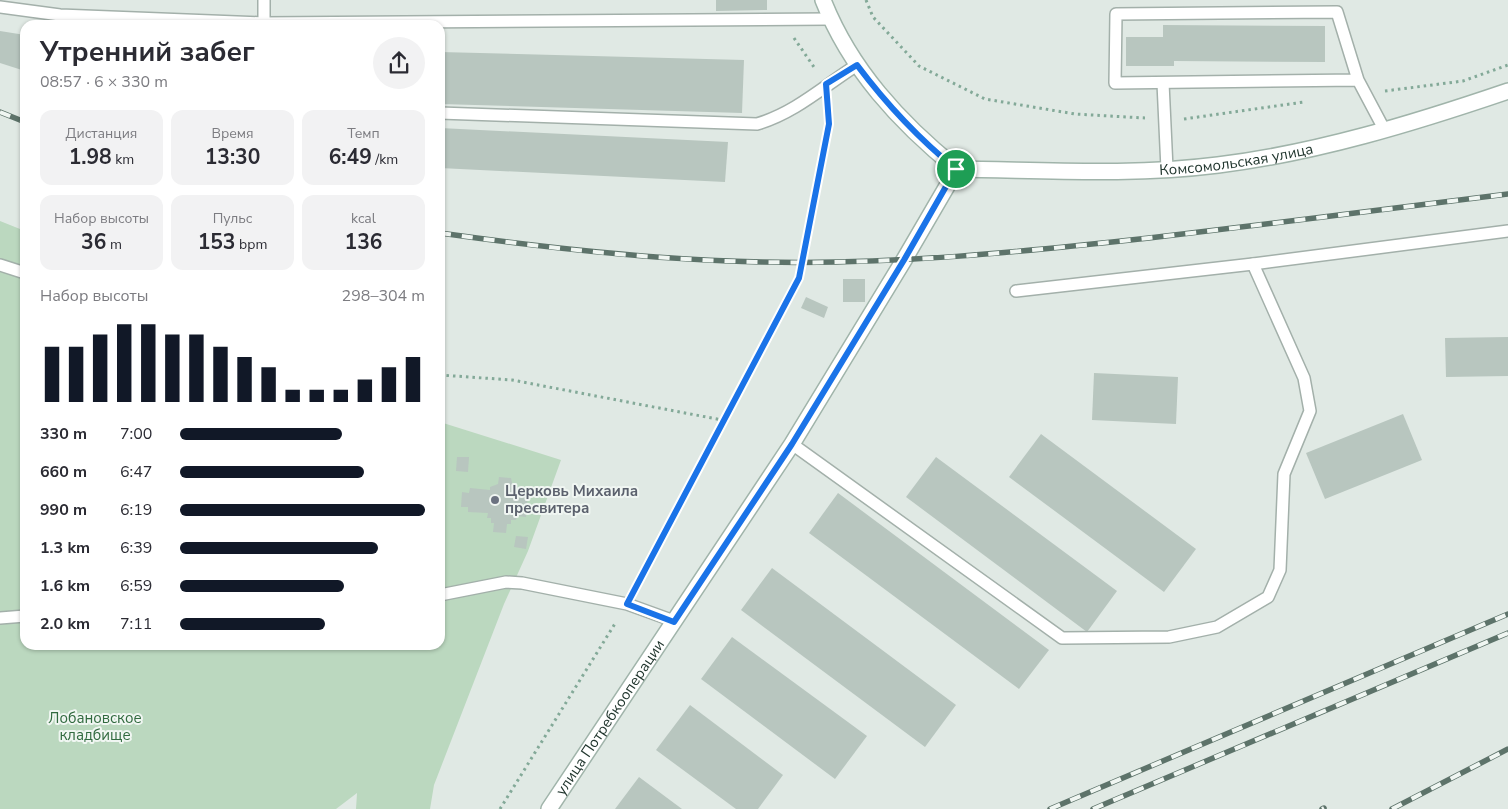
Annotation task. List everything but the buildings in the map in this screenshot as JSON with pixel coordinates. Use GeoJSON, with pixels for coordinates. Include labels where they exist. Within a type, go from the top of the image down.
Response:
{"type":"FeatureCollection","features":[{"type":"Feature","properties":{"kind":"main road"},"geometry":{"type":"LineString","coordinates":[[823,0],[830,19],[857,65],[883,100],[909,128],[956,169]]}},
{"type":"Feature","properties":{"kind":"main road","name":"Комсомольская улица"},"geometry":{"type":"LineString","coordinates":[[956,169],[1069,173],[1219,165],[1300,150],[1384,129],[1508,91]]}},
{"type":"Feature","properties":{"kind":"main road","name":"улица Потребкооперации"},"geometry":{"type":"LineString","coordinates":[[549,809],[792,444],[899,268],[956,169]]}},
{"type":"Feature","properties":{"kind":"lane"},"geometry":{"type":"LineString","coordinates":[[264,0],[264,20]]}},
{"type":"Feature","properties":{"kind":"lane"},"geometry":{"type":"LineString","coordinates":[[0,7],[60,15],[188,20]]}},
{"type":"Feature","properties":{"kind":"lane"},"geometry":{"type":"LineString","coordinates":[[1358,80],[1115,84],[1116,14],[1336,12],[1358,80],[1384,129]]}},
{"type":"Feature","properties":{"kind":"lane"},"geometry":{"type":"LineString","coordinates":[[445,22],[830,19]]}},
{"type":"Feature","properties":{"kind":"lane"},"geometry":{"type":"LineString","coordinates":[[445,113],[757,124],[778,118],[857,65]]}},
{"type":"Feature","properties":{"kind":"lane"},"geometry":{"type":"LineString","coordinates":[[1163,83],[1167,169]]}},
{"type":"Feature","properties":{"kind":"lane"},"geometry":{"type":"LineString","coordinates":[[1016,291],[1254,264],[1508,231]]}},
{"type":"Feature","properties":{"kind":"lane"},"geometry":{"type":"LineString","coordinates":[[792,444],[1062,638],[1169,637],[1217,627],[1268,597],[1280,570],[1284,474],[1310,411],[1304,378],[1254,264]]}},
{"type":"Feature","properties":{"kind":"lane"},"geometry":{"type":"LineString","coordinates":[[0,265],[20,272]]}},
{"type":"Feature","properties":{"kind":"lane"},"geometry":{"type":"LineString","coordinates":[[445,595],[506,582],[522,583],[627,604],[674,622]]}},
{"type":"Feature","properties":{"kind":"lane"},"geometry":{"type":"LineString","coordinates":[[0,618],[20,616]]}},
{"type":"Feature","properties":{"kind":"path"},"geometry":{"type":"LineString","coordinates":[[500,809],[627,604],[722,420],[799,278],[829,124],[826,84],[785,24],[784,19]]}},
{"type":"Feature","properties":{"kind":"path"},"geometry":{"type":"LineString","coordinates":[[445,375],[512,380],[722,420]]}},
{"type":"Feature","properties":{"kind":"green space","name":"Лобановское кладбище"},"geometry":{"type":"Polygon","coordinates":[[[0,221],[20,229],[20,650],[445,650],[445,424],[561,460],[528,551],[504,604],[434,785],[430,809],[356,809],[357,793],[336,809],[0,809],[0,221]]]}},
{"type":"Feature","properties":{"kind":"railway"},"geometry":{"type":"LineString","coordinates":[[0,112],[20,120]]}},
{"type":"Feature","properties":{"kind":"railway"},"geometry":{"type":"LineString","coordinates":[[445,234],[520,244],[681,259],[762,262],[859,261],[1005,253],[1508,194]]}},
{"type":"Feature","properties":{"kind":"railway"},"geometry":{"type":"LineString","coordinates":[[1050,809],[1508,614]]}},
{"type":"Feature","properties":{"kind":"railway"},"geometry":{"type":"LineString","coordinates":[[1093,809],[1508,633]]}},
{"type":"Feature","properties":{"kind":"railway"},"geometry":{"type":"LineString","coordinates":[[1392,809],[1508,749]]}},
{"type":"Feature","properties":{"kind":"place","name":"Церковь Михаила пресвитера"},"geometry":{"type":"Point","coordinates":[495,500]}},
{"type":"Feature","properties":{"kind":"route"},"geometry":{"type":"LineString","coordinates":[[857,65],[883,100],[909,128],[956,169],[904,260],[792,444],[674,622],[627,604],[722,420],[799,278],[829,124],[826,84],[857,65]]}}]}
